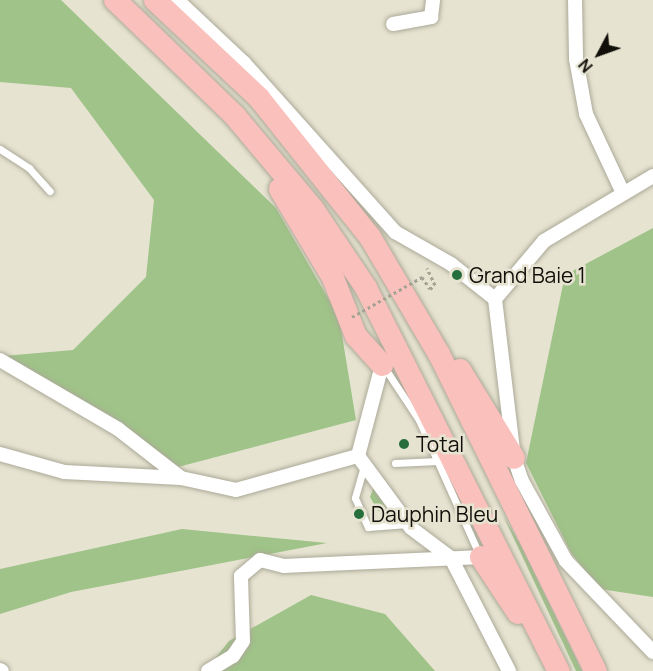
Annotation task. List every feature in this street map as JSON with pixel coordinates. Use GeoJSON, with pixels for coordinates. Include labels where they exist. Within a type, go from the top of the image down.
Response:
{"type":"FeatureCollection","features":[{"type":"Feature","properties":{"kind":"highway"},"geometry":{"type":"LineString","coordinates":[[115,0],[235,116],[313,209],[366,288],[560,671]]}},
{"type":"Feature","properties":{"kind":"highway"},"geometry":{"type":"LineString","coordinates":[[155,0],[259,98],[338,191],[440,354],[596,671]]}},
{"type":"Feature","properties":{"kind":"highway"},"geometry":{"type":"LineString","coordinates":[[235,116],[333,278],[356,336],[382,365]]}},
{"type":"Feature","properties":{"kind":"highway"},"geometry":{"type":"LineString","coordinates":[[440,354],[461,371],[514,458]]}},
{"type":"Feature","properties":{"kind":"highway"},"geometry":{"type":"LineString","coordinates":[[481,557],[554,671]]}},
{"type":"Feature","properties":{"kind":"street"},"geometry":{"type":"LineString","coordinates":[[177,0],[244,63],[395,232],[495,299]]}},
{"type":"Feature","properties":{"kind":"street"},"geometry":{"type":"LineString","coordinates":[[393,24],[431,17],[433,0]]}},
{"type":"Feature","properties":{"kind":"street"},"geometry":{"type":"LineString","coordinates":[[575,0],[576,59],[586,114],[622,191]]}},
{"type":"Feature","properties":{"kind":"street"},"geometry":{"type":"LineString","coordinates":[[653,176],[622,191],[544,241],[495,299],[514,458],[566,561],[653,652]]}},
{"type":"Feature","properties":{"kind":"street"},"geometry":{"type":"LineString","coordinates":[[0,360],[118,429],[181,478]]}},
{"type":"Feature","properties":{"kind":"street"},"geometry":{"type":"LineString","coordinates":[[382,365],[361,461],[408,524],[452,558],[509,671]]}},
{"type":"Feature","properties":{"kind":"street"},"geometry":{"type":"LineString","coordinates":[[0,454],[64,472],[181,478],[236,490],[361,461]]}},
{"type":"Feature","properties":{"kind":"street"},"geometry":{"type":"LineString","coordinates":[[208,671],[233,656],[243,641],[241,576],[260,560],[284,566],[481,557]]}},
{"type":"Feature","properties":{"kind":"lane"},"geometry":{"type":"LineString","coordinates":[[0,149],[29,168],[50,191]]}},
{"type":"Feature","properties":{"kind":"lane"},"geometry":{"type":"LineString","coordinates":[[382,365],[438,461],[481,557]]}},
{"type":"Feature","properties":{"kind":"lane"},"geometry":{"type":"LineString","coordinates":[[361,461],[355,498],[368,526],[408,524]]}},
{"type":"Feature","properties":{"kind":"lane"},"geometry":{"type":"LineString","coordinates":[[395,464],[438,461]]}},
{"type":"Feature","properties":{"kind":"path"},"geometry":{"type":"LineString","coordinates":[[352,317],[422,277],[430,289],[435,285],[426,274],[430,254]]}},
{"type":"Feature","properties":{"kind":"green space"},"geometry":{"type":"Polygon","coordinates":[[[0,0],[61,0],[276,208],[339,317],[356,420],[178,467],[3,356],[73,350],[146,277],[154,200],[71,88],[0,82],[0,0]]]}},
{"type":"Feature","properties":{"kind":"green space"},"geometry":{"type":"Polygon","coordinates":[[[653,228],[653,597],[600,589],[571,553],[526,463],[565,275],[653,228]]]}},
{"type":"Feature","properties":{"kind":"green space"},"geometry":{"type":"Polygon","coordinates":[[[374,487],[389,513],[378,511],[370,497],[374,487]]]}},
{"type":"Feature","properties":{"kind":"green space"},"geometry":{"type":"Polygon","coordinates":[[[503,515],[521,546],[582,671],[576,671],[503,515]]]}},
{"type":"Feature","properties":{"kind":"green space"},"geometry":{"type":"Polygon","coordinates":[[[182,529],[327,543],[71,592],[0,614],[0,569],[182,529]]]}},
{"type":"Feature","properties":{"kind":"green space"},"geometry":{"type":"Polygon","coordinates":[[[311,595],[385,614],[435,671],[205,671],[229,641],[311,595]]]}},
{"type":"Feature","properties":{"kind":"place","name":"Grand Baie 1"},"geometry":{"type":"Point","coordinates":[457,275]}},
{"type":"Feature","properties":{"kind":"place","name":"Total"},"geometry":{"type":"Point","coordinates":[404,444]}},
{"type":"Feature","properties":{"kind":"place","name":"Dauphin Bleu"},"geometry":{"type":"Point","coordinates":[359,514]}}]}
